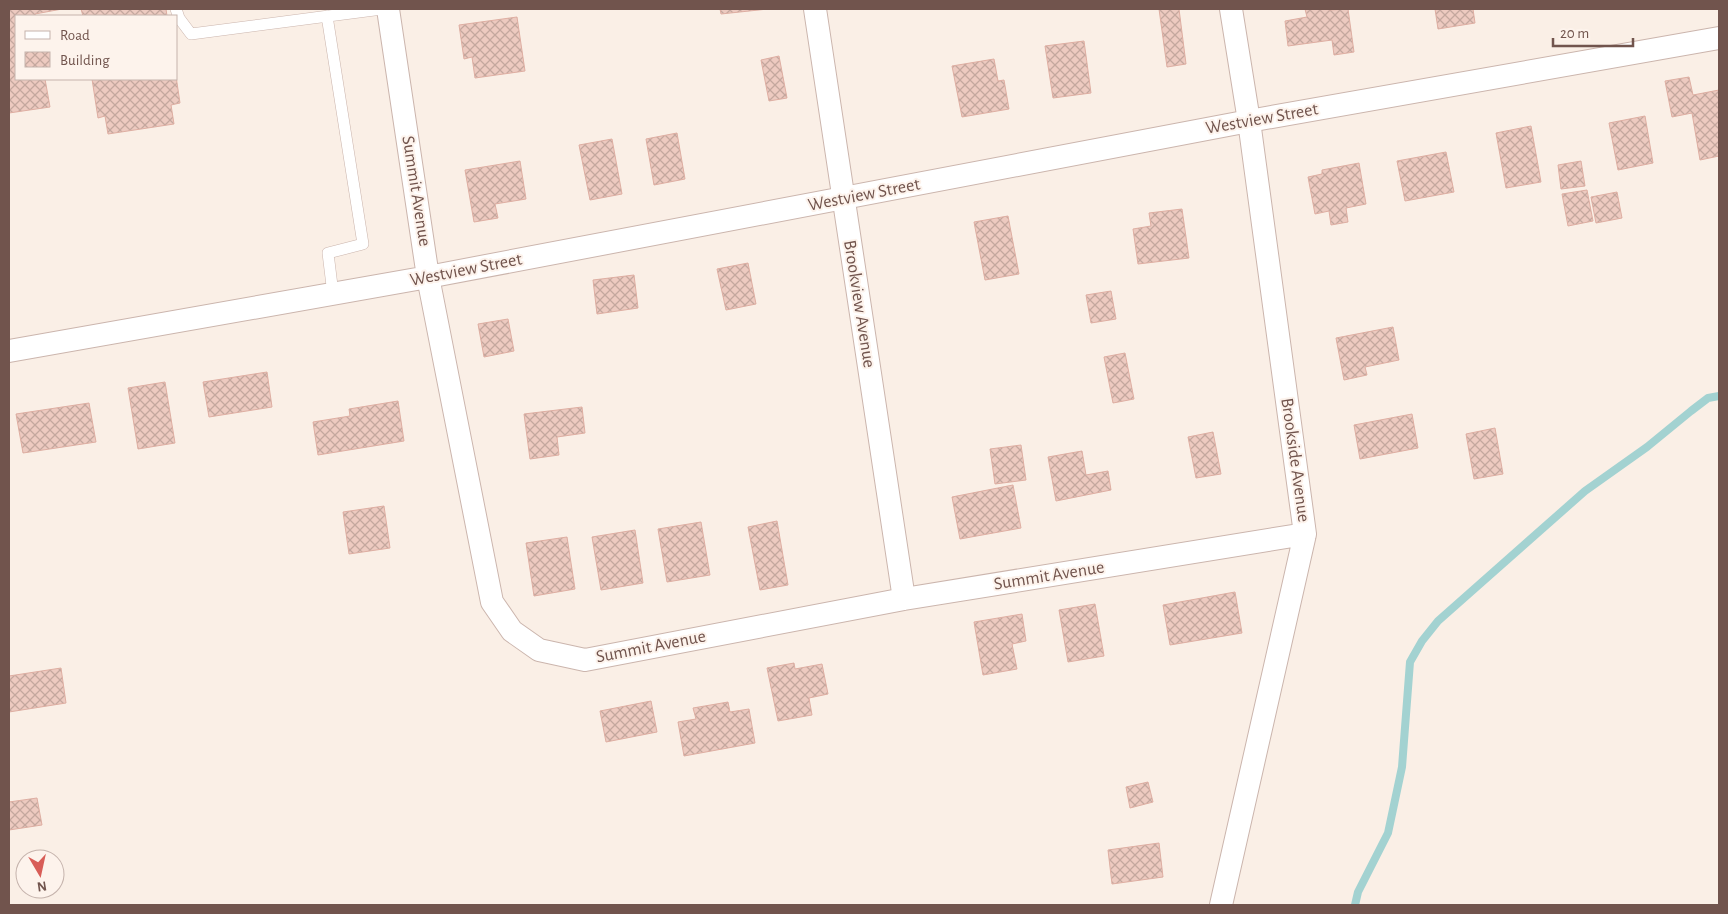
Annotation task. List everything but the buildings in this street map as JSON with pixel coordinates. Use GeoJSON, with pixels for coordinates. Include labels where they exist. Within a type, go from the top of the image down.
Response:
{"type":"FeatureCollection","features":[{"type":"Feature","properties":{"kind":"street","name":"Summit Avenue"},"geometry":{"type":"LineString","coordinates":[[388,9],[428,277],[492,602],[512,630],[539,650],[585,660],[904,599],[1305,534]]}},
{"type":"Feature","properties":{"kind":"street","name":"Brookview Avenue"},"geometry":{"type":"LineString","coordinates":[[815,9],[904,599]]}},
{"type":"Feature","properties":{"kind":"street","name":"Brookside Avenue"},"geometry":{"type":"LineString","coordinates":[[1221,905],[1305,534],[1249,121],[1231,9]]}},
{"type":"Feature","properties":{"kind":"street","name":"Westview Street"},"geometry":{"type":"LineString","coordinates":[[9,351],[428,277],[1249,121],[1719,38]]}},
{"type":"Feature","properties":{"kind":"lane"},"geometry":{"type":"LineString","coordinates":[[176,9],[179,18],[191,34],[382,9]]}},
{"type":"Feature","properties":{"kind":"lane"},"geometry":{"type":"LineString","coordinates":[[327,16],[362,244],[328,253],[333,294]]}},
{"type":"Feature","properties":{"kind":"waterway"},"geometry":{"type":"LineString","coordinates":[[1355,905],[1358,892],[1388,833],[1402,767],[1410,662],[1422,641],[1438,621],[1585,491],[1647,447],[1708,398],[1719,396]]}}]}
